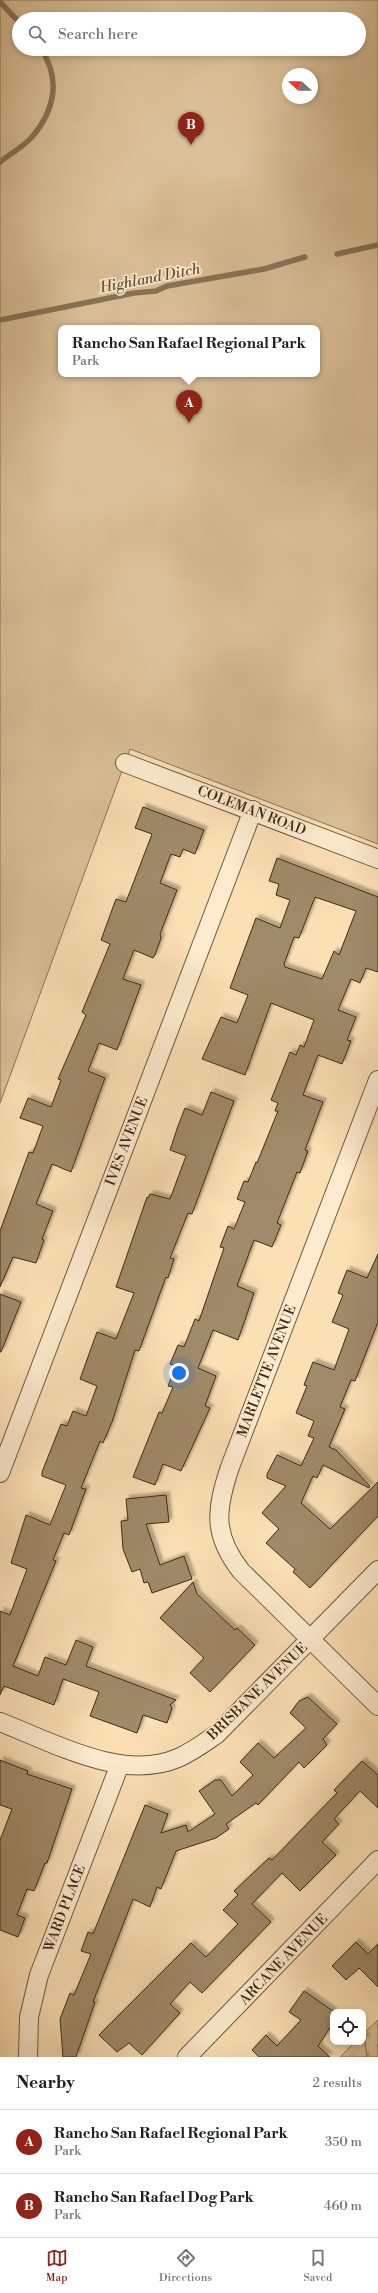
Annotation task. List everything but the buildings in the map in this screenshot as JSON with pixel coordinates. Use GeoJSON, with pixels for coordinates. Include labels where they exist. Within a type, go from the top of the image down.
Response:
{"type":"FeatureCollection","features":[{"type":"Feature","properties":{"kind":"street","name":"COLEMAN ROAD"},"geometry":{"type":"LineString","coordinates":[[125,763],[253,810],[378,859]]}},
{"type":"Feature","properties":{"kind":"street","name":"IVES AVENUE"},"geometry":{"type":"LineString","coordinates":[[0,1473],[253,810]]}},
{"type":"Feature","properties":{"kind":"street","name":"MARLETTE AVENUE"},"geometry":{"type":"LineString","coordinates":[[378,1080],[230,1466],[218,1509],[219,1527],[224,1546],[240,1572],[378,1706]]}},
{"type":"Feature","properties":{"kind":"street","name":"BRISBANE AVENUE"},"geometry":{"type":"LineString","coordinates":[[0,1722],[84,1755],[120,1764],[135,1766],[156,1764],[176,1758],[196,1749],[217,1734],[378,1570]]}},
{"type":"Feature","properties":{"kind":"street","name":"WARD PLACE"},"geometry":{"type":"LineString","coordinates":[[28,2057],[29,2017],[39,1975],[120,1764]]}},
{"type":"Feature","properties":{"kind":"street","name":"ARCANE AVENUE"},"geometry":{"type":"LineString","coordinates":[[187,2057],[378,1860]]}},
{"type":"Feature","properties":{"kind":"green space"},"geometry":{"type":"Polygon","coordinates":[[[0,0],[378,0],[378,844],[130,749],[0,1103],[0,0]]]}},
{"type":"Feature","properties":{"kind":"green space"},"geometry":{"type":"Polygon","coordinates":[[[378,2020],[378,2057],[367,2057],[366,2031],[378,2020]]]}},
{"type":"Feature","properties":{"kind":"green space"},"geometry":{"type":"Polygon","coordinates":[[[352,2045],[366,2045],[367,2057],[340,2057],[352,2045]]]}},
{"type":"Feature","properties":{"kind":"waterway","name":"Highland Ditch"},"geometry":{"type":"LineString","coordinates":[[0,2],[12,15]]}},
{"type":"Feature","properties":{"kind":"waterway","name":"Highland Ditch"},"geometry":{"type":"LineString","coordinates":[[0,162],[28,141],[40,127],[46,116],[53,94],[53,83],[51,72],[45,56]]}},
{"type":"Feature","properties":{"kind":"waterway","name":"Highland Ditch"},"geometry":{"type":"LineString","coordinates":[[337,254],[378,245]]}},
{"type":"Feature","properties":{"kind":"waterway","name":"Highland Ditch"},"geometry":{"type":"LineString","coordinates":[[0,320],[134,293],[156,291],[167,286],[264,269],[305,257]]}},
{"type":"Feature","properties":{"kind":"place","name":"Rancho San Rafael Dog Park"},"geometry":{"type":"Point","coordinates":[191,145]}},
{"type":"Feature","properties":{"kind":"place","name":"Rancho San Rafael Regional Park"},"geometry":{"type":"Point","coordinates":[189,423]}}]}
